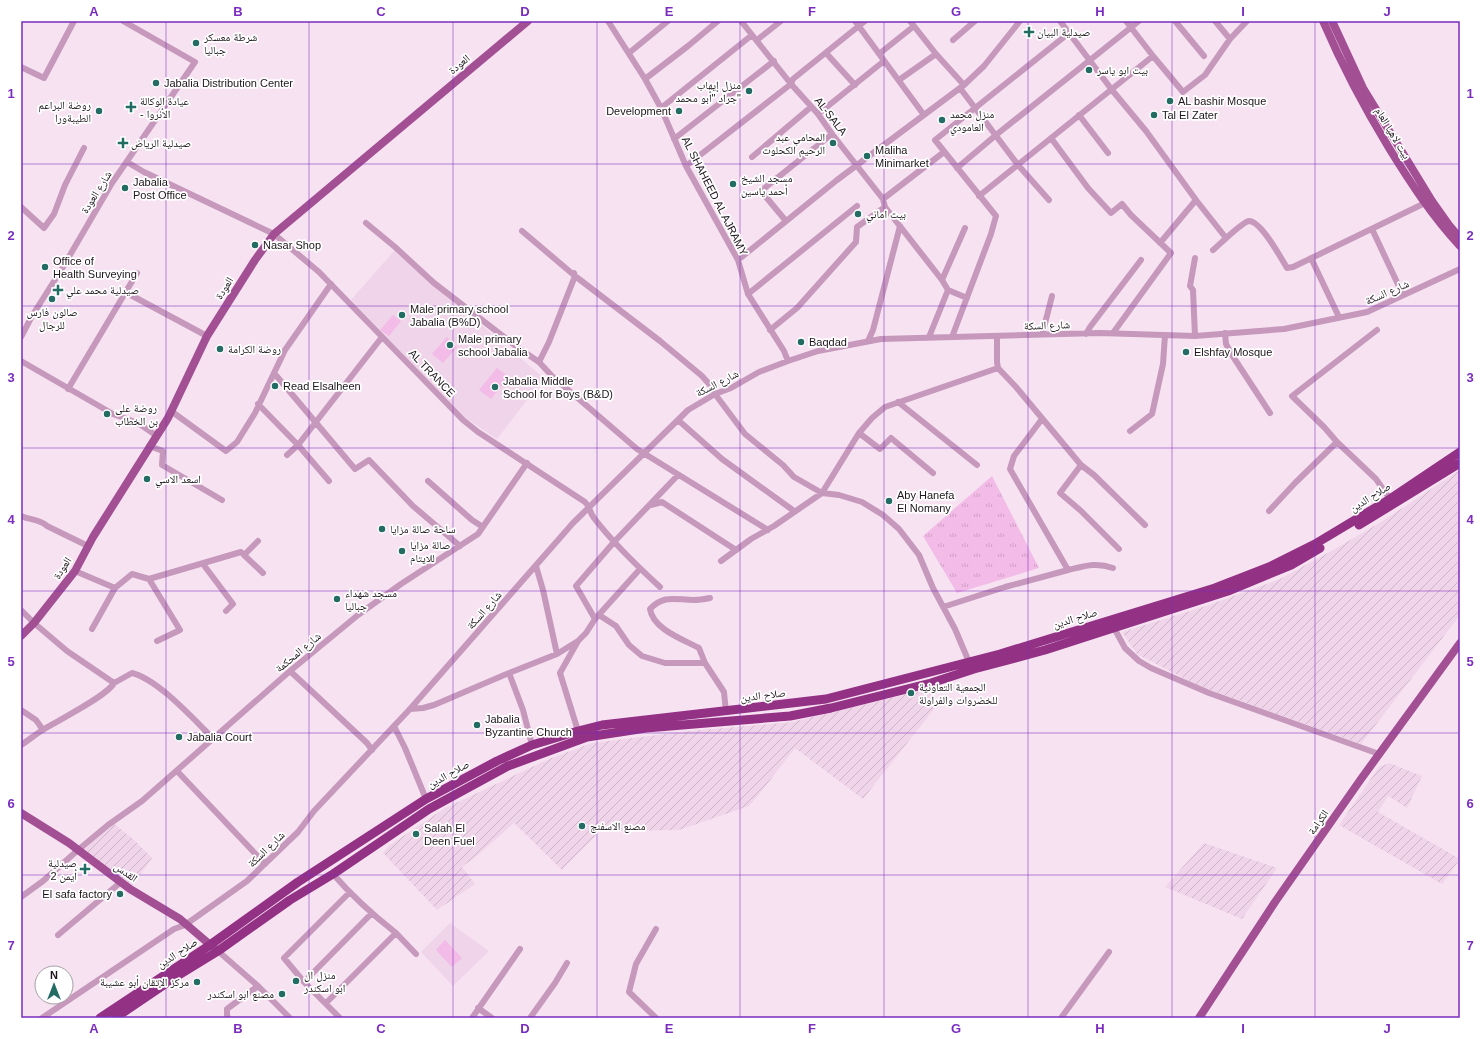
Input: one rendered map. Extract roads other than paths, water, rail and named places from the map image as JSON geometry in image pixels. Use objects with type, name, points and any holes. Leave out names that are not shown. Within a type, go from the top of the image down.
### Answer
[{"type":"highway","name":"صلاح الدين","points":[[115,1018],[174,978],[298,882],[426,799],[484,768],[532,745],[578,731],[602,726],[826,699],[970,662],[1216,588],[1269,567],[1315,544],[1390,499],[1460,452]]},
{"type":"highway","name":"صلاح الدين","points":[[100,1018],[333,874],[429,809],[508,766],[587,737],[646,728],[790,716],[831,708],[946,679],[974,669],[1045,650],[1228,591],[1291,565],[1373,517],[1460,463]]},
{"type":"main road","name":"العودة","points":[[21,636],[34,623],[75,571],[88,546],[157,436],[208,336],[255,260],[274,234],[528,21]]},
{"type":"main road","name":"بيت لاهيا العام","points":[[1323,21],[1339,58],[1370,116],[1399,164],[1442,227],[1460,246]]},
{"type":"main road","points":[[1332,21],[1363,88],[1432,201],[1448,225],[1460,238]]},
{"type":"main road","name":"الكرامة","points":[[1199,1018],[1275,902],[1379,754],[1460,643]]},
{"type":"main road","name":"القدس","points":[[21,813],[69,843],[121,882],[180,919],[214,948]]},
{"type":"street","points":[[21,67],[44,78],[74,21]]},
{"type":"street","name":"شارع العودة","points":[[22,333],[112,184],[195,62],[123,21]]},
{"type":"street","name":"AL SHAHEED AL AJRAMY","points":[[608,21],[645,79],[661,108],[686,166],[738,260],[748,294],[784,351],[788,361]]},
{"type":"street","points":[[629,53],[668,21]]},
{"type":"street","points":[[645,79],[718,21]]},
{"type":"street","name":"AL-SALA","points":[[741,21],[818,114],[883,199],[886,207],[948,290]]},
{"type":"street","points":[[661,108],[755,38],[781,21]]},
{"type":"street","points":[[686,166],[792,84],[793,78],[826,53],[857,24],[865,21]]},
{"type":"street","points":[[953,40],[975,21]]},
{"type":"street","points":[[738,260],[786,221],[962,86],[984,66],[1020,21]]},
{"type":"street","points":[[1060,21],[1112,90],[1146,131],[1196,200],[1226,238]]},
{"type":"street","points":[[1126,21],[1183,92],[1205,75],[1230,39],[1247,21]]},
{"type":"street","points":[[957,168],[1139,21]]},
{"type":"street","points":[[1175,21],[1204,56]]},
{"type":"street","points":[[1215,21],[1230,39]]},
{"type":"street","points":[[879,54],[912,23],[962,86],[975,108],[1018,165],[1049,200]]},
{"type":"street","points":[[857,24],[924,115]]},
{"type":"street","points":[[952,337],[996,216],[935,140],[1069,33]]},
{"type":"street","points":[[826,53],[854,85]]},
{"type":"street","points":[[899,80],[936,54]]},
{"type":"street","points":[[979,196],[1153,56]]},
{"type":"street","points":[[674,139],[774,61]]},
{"type":"street","points":[[818,114],[884,61]]},
{"type":"street","points":[[752,156],[811,107]]},
{"type":"street","points":[[1079,115],[1108,153]]},
{"type":"street","points":[[786,221],[761,191],[832,134]]},
{"type":"street","points":[[1051,138],[1088,188],[1111,213],[1122,204],[1131,216],[1171,253],[1113,333]]},
{"type":"street","points":[[21,207],[44,228],[54,214],[65,185],[84,148]]},
{"type":"street","points":[[883,199],[944,152]]},
{"type":"street","name":"AL TRANCE","points":[[127,162],[144,172],[274,234],[305,259],[331,284],[463,420],[478,432],[527,463],[585,502],[590,507]]},
{"type":"street","points":[[1160,243],[1196,200]]},
{"type":"street","points":[[1213,250],[1247,221],[1251,221],[1260,228],[1287,268],[1293,267],[1425,204]]},
{"type":"street","points":[[748,294],[857,206]]},
{"type":"street","points":[[770,330],[797,308],[856,242],[857,227],[886,207]]},
{"type":"street","points":[[366,223],[434,283],[516,348],[538,362],[552,376],[637,449],[768,530]]},
{"type":"street","points":[[868,341],[900,226]]},
{"type":"street","points":[[942,280],[965,228]]},
{"type":"street","points":[[1372,229],[1404,295]]},
{"type":"street","points":[[522,231],[702,376],[745,434],[783,465],[794,477],[822,493],[839,495],[862,502],[883,515],[899,529],[919,554],[970,662]]},
{"type":"street","points":[[1195,258],[1190,286],[1193,290],[1195,336]]},
{"type":"street","points":[[1311,258],[1339,317]]},
{"type":"street","points":[[1086,334],[1140,260]]},
{"type":"street","name":"شارع السكة","points":[[42,1018],[174,929],[185,924],[247,881],[298,832],[314,811],[410,709],[573,523],[688,410],[715,394],[731,388],[759,372],[818,351],[881,339],[1113,333],[1195,336],[1284,329],[1367,312],[1460,269]]},
{"type":"street","points":[[68,389],[137,273]]},
{"type":"street","points":[[538,362],[549,342],[574,273]]},
{"type":"street","points":[[170,411],[226,451],[237,442],[255,413],[285,350],[331,284]]},
{"type":"street","points":[[929,337],[948,290],[967,298]]},
{"type":"street","points":[[125,292],[208,336]]},
{"type":"street","points":[[1042,335],[1052,296]]},
{"type":"street","points":[[1377,330],[1292,396],[1376,479],[1390,499]]},
{"type":"street","points":[[1225,333],[1226,344],[1232,355],[1270,413]]},
{"type":"street","points":[[1130,431],[1152,414],[1163,364],[1165,335]]},
{"type":"street","points":[[997,336],[998,368],[1081,464],[1146,525]]},
{"type":"street","points":[[287,455],[315,423],[382,337]]},
{"type":"street","points":[[21,360],[68,389],[113,414],[138,423],[157,436]]},
{"type":"street","points":[[721,562],[751,539],[768,530],[822,493],[859,433],[872,418],[886,407],[998,368]]},
{"type":"street","points":[[274,373],[356,470],[369,460],[413,506],[460,546]]},
{"type":"street","points":[[898,402],[977,465]]},
{"type":"street","points":[[258,404],[298,444],[329,481]]},
{"type":"street","points":[[1042,419],[1014,456],[1010,469],[1068,570]]},
{"type":"street","points":[[678,420],[722,460],[794,512]]},
{"type":"street","points":[[859,433],[880,449],[891,438],[933,473]]},
{"type":"street","points":[[1269,511],[1337,442]]},
{"type":"street","points":[[150,446],[163,451],[162,465],[222,500]]},
{"type":"street","name":"شارع المحكمة","points":[[21,897],[43,881],[108,825],[142,801],[177,772],[290,671],[370,607],[401,584],[478,534],[527,463]]},
{"type":"street","points":[[1081,464],[1060,493],[1080,510],[1120,549]]},
{"type":"street","points":[[678,475],[614,542],[576,586],[597,617],[616,626],[629,645],[642,656],[665,663],[705,663]]},
{"type":"street","points":[[428,481],[472,520],[483,527]]},
{"type":"street","points":[[649,505],[662,502],[736,550]]},
{"type":"street","points":[[590,507],[592,516],[614,542],[640,569],[660,586]]},
{"type":"street","points":[[21,516],[43,522],[47,526],[88,546]]},
{"type":"street","points":[[244,556],[258,541]]},
{"type":"street","points":[[92,629],[115,588],[132,574],[149,580],[241,552],[263,574]]},
{"type":"street","points":[[203,564],[233,604],[226,611]]},
{"type":"street","points":[[943,607],[1005,587],[1086,565],[1102,564],[1113,568]]},
{"type":"street","points":[[536,566],[543,590],[557,654]]},
{"type":"street","points":[[410,709],[434,705],[557,654],[578,641],[586,633],[597,617],[640,569]]},
{"type":"street","points":[[75,571],[115,588]]},
{"type":"street","points":[[149,580],[180,630],[157,641]]},
{"type":"street","points":[[710,598],[695,600],[671,598],[656,602],[650,609],[651,617],[660,626],[699,648],[705,663],[724,692],[726,712]]},
{"type":"street","points":[[21,610],[67,651],[114,683]]},
{"type":"street","points":[[1114,628],[1125,648],[1139,661],[1151,668],[1209,693],[1379,754]]},
{"type":"street","points":[[578,641],[560,672],[578,731]]},
{"type":"street","points":[[290,671],[367,743],[372,750]]},
{"type":"street","points":[[21,745],[100,696],[112,688],[114,683],[132,673],[139,675],[158,686],[214,739]]},
{"type":"street","points":[[509,673],[523,710],[532,745]]},
{"type":"street","points":[[21,710],[36,720],[43,730]]},
{"type":"street","points":[[394,726],[405,748],[426,799]]},
{"type":"street","points":[[177,772],[265,864]]},
{"type":"street","points":[[333,874],[349,893],[396,933],[416,954]]},
{"type":"street","points":[[58,935],[121,882]]},
{"type":"street","points":[[340,1018],[304,982],[284,958],[349,893]]},
{"type":"street","points":[[304,982],[372,914]]},
{"type":"street","points":[[656,929],[636,964],[629,992],[656,1018]]},
{"type":"street","points":[[326,1003],[396,933]]},
{"type":"street","points":[[214,948],[258,986],[290,1018]]},
{"type":"street","points":[[472,1018],[520,949]]},
{"type":"street","points":[[1061,1018],[1109,952]]},
{"type":"street","points":[[530,1018],[555,983],[567,963]]},
{"type":"street","points":[[228,1018],[227,1010],[258,986]]},
{"type":"street","points":[[478,1008],[492,1018]]},
{"type":"place","name":"صيدلية البيان","points":[[1029,32]]},
{"type":"place","name":"شرطة معسكر جباليا","points":[[196,43]]},
{"type":"place","name":"بيت ابو ياسر","points":[[1089,70]]},
{"type":"place","name":"Jabalia Distribution Center","points":[[156,83]]},
{"type":"place","name":"منزل إيهاب جراد \"أبو محمد\"","points":[[749,91]]},
{"type":"place","name":"AL bashir Mosque","points":[[1170,101]]},
{"type":"place","name":"عيادة الوكالة - الأنروا","points":[[131,107]]},
{"type":"place","name":"روضة البراعم الطيبةورا","points":[[99,111]]},
{"type":"place","name":"Development","points":[[679,111]]},
{"type":"place","name":"Tal El Zater","points":[[1154,115]]},
{"type":"place","name":"منزل محمد العامودي","points":[[942,120]]},
{"type":"place","name":"صيدلية الرياض","points":[[123,143]]},
{"type":"place","name":"المحامي عبد الرحيم الكحلوت","points":[[833,143]]},
{"type":"place","name":"Maliha Minimarket","points":[[867,156]]},
{"type":"place","name":"مسجد الشيخ أحمد ياسين","points":[[733,184]]},
{"type":"place","name":"Jabalia Post Office","points":[[125,188]]},
{"type":"place","name":"بيت اماني","points":[[858,214]]},
{"type":"place","name":"Nasar Shop","points":[[255,245]]},
{"type":"place","name":"Office of Health Surveying","points":[[45,267]]},
{"type":"place","name":"صيدلية محمد علي","points":[[58,290]]},
{"type":"place","name":"صالون فارس للرجال","points":[[52,299]]},
{"type":"place","name":"Male primary school Jabalia (B%D)","points":[[402,315]]},
{"type":"place","name":"Baqdad","points":[[801,342]]},
{"type":"place","name":"Male primary school Jabalia","points":[[450,345]]},
{"type":"place","name":"روضة الكرامة","points":[[220,349]]},
{"type":"place","name":"Elshfay Mosque","points":[[1186,352]]},
{"type":"place","name":"Read Elsalheen","points":[[275,386]]},
{"type":"place","name":"Jabalia Middle School for Boys (B&D)","points":[[495,387]]},
{"type":"place","name":"روضة على بن الخطاب","points":[[107,414]]},
{"type":"place","name":"اسعد الاسي","points":[[147,479]]},
{"type":"place","name":"Aby Hanefa El Nomany","points":[[889,501]]},
{"type":"place","name":"ساحة صالة مزايا","points":[[382,529]]},
{"type":"place","name":"صالة مزايا للايتام","points":[[402,551]]},
{"type":"place","name":"مسجد شهداء جباليا","points":[[337,599]]},
{"type":"place","name":"الجمعية التعاونية للخضروات والفراولة","points":[[911,693]]},
{"type":"place","name":"Jabalia Byzantine Church","points":[[477,725]]},
{"type":"place","name":"Jabalia Court","points":[[179,737]]},
{"type":"place","name":"مصنع الاسفنج","points":[[582,826]]},
{"type":"place","name":"Salah El Deen Fuel","points":[[416,834]]},
{"type":"place","name":"صيدلية أيمن 2","points":[[85,869]]},
{"type":"place","name":"El safa factory","points":[[120,894]]},
{"type":"place","name":"منزل ال ابو اسكندر","points":[[296,981]]},
{"type":"place","name":"مركز الإتقان أبو عشيبة","points":[[197,982]]},
{"type":"place","name":"مصنع ابو اسكندر","points":[[282,994]]}]
